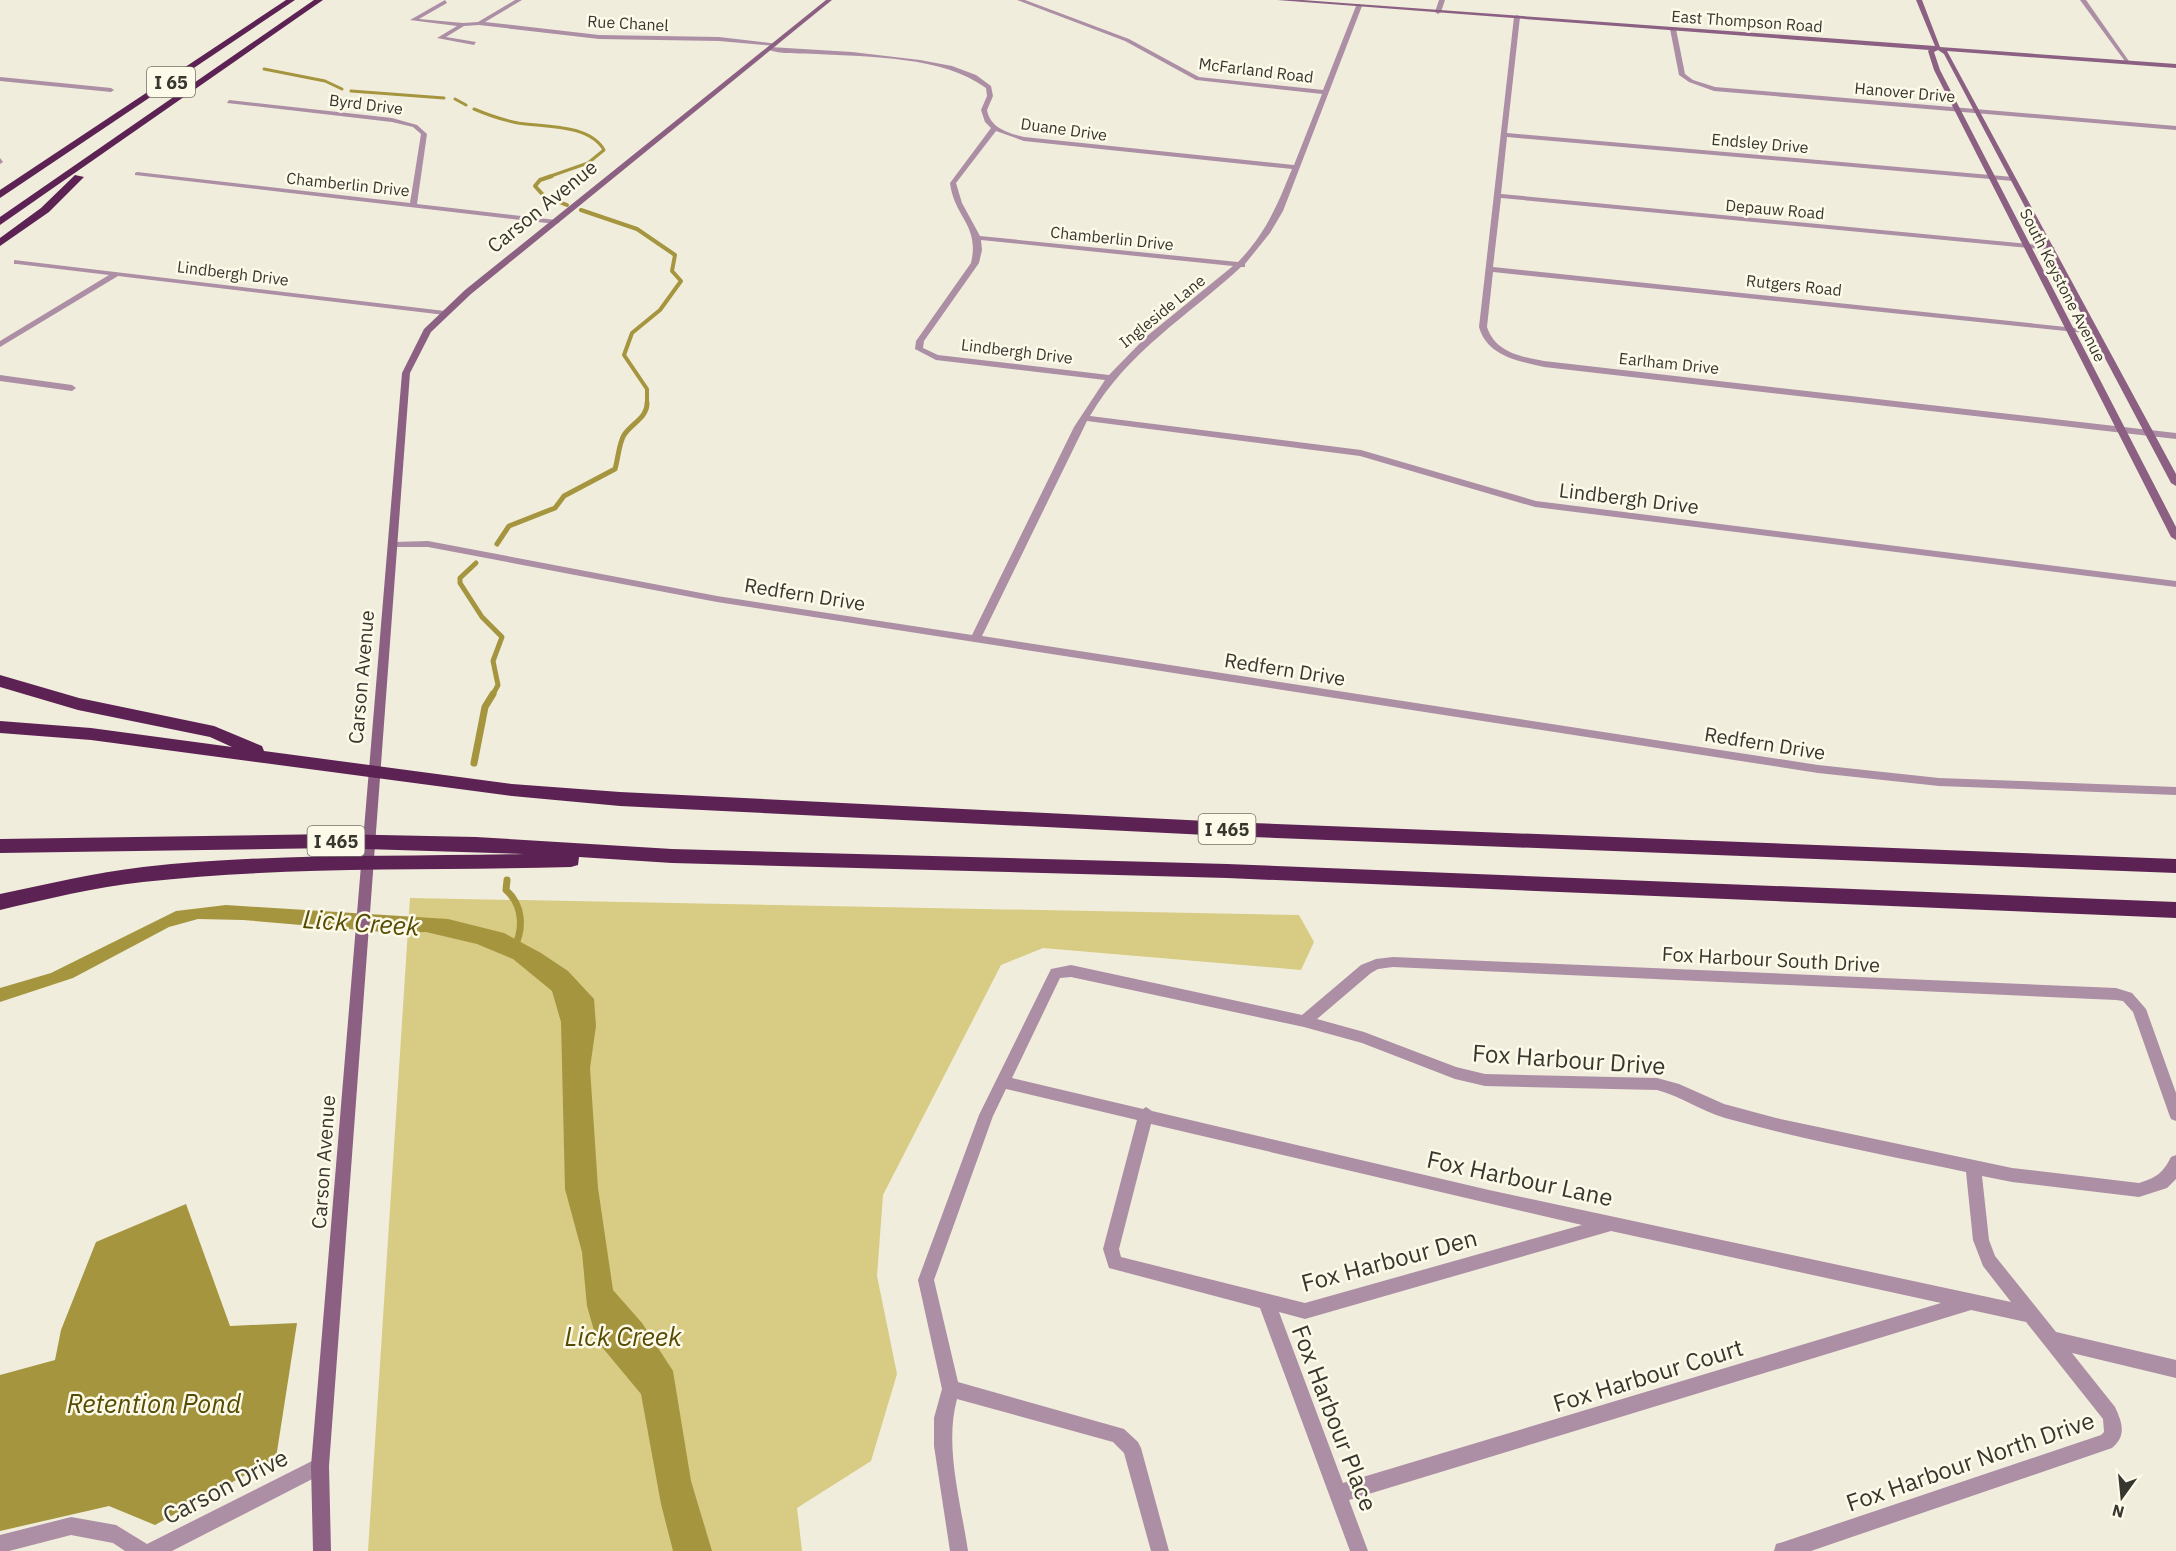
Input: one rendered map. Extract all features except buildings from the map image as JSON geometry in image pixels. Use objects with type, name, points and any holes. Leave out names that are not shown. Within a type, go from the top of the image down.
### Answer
[{"type":"highway","name":"I 65","points":[[0,195],[291,0]]},
{"type":"highway","name":"I 65","points":[[0,222],[319,0]]},
{"type":"highway","points":[[0,243],[45,210],[109,148]]},
{"type":"highway","points":[[0,233],[74,182]]},
{"type":"highway","points":[[0,681],[78,704],[214,732],[280,760]]},
{"type":"highway","name":"I 465","points":[[0,727],[91,734],[512,790],[715,804],[1345,834],[2176,866]]},
{"type":"highway","name":"I 465","points":[[0,846],[158,842],[367,841],[476,844],[672,856],[984,867],[1227,871],[2176,910]]},
{"type":"highway","points":[[0,902],[114,879],[189,869],[303,863],[519,862],[672,856]]},
{"type":"main road","name":"Carson Avenue","points":[[322,1551],[320,1466],[406,373],[427,331],[445,313],[829,0]]},
{"type":"main road","name":"East Thompson Road","points":[[1280,0],[2176,66]]},
{"type":"main road","name":"South Keystone Avenue","points":[[1919,0],[1938,48],[1946,53],[2176,483]]},
{"type":"main road","name":"South Keystone Avenue","points":[[1938,48],[1931,51],[1933,58],[1957,110],[2176,537]]},
{"type":"street","points":[[445,2],[413,20],[463,25],[479,23],[519,0]]},
{"type":"street","name":"McFarland Road","points":[[1020,0],[1127,40],[1198,79],[1325,92]]},
{"type":"street","points":[[1438,12],[1442,0]]},
{"type":"street","points":[[2083,0],[2129,63]]},
{"type":"street","name":"Ingleside Lane","points":[[975,639],[1084,418],[1111,378],[1150,337],[1242,265],[1273,225],[1359,6]]},
{"type":"street","name":"Earlham Drive","points":[[1517,17],[1484,333],[1500,350],[1525,361],[2176,436]]},
{"type":"street","name":"Rue Chanel","points":[[479,23],[599,37],[719,39],[773,46]]},
{"type":"street","points":[[463,25],[440,38],[474,43]]},
{"type":"street","name":"Hanover Drive","points":[[1672,29],[1681,73],[1701,86],[1724,91],[2176,128]]},
{"type":"street","name":"Duane Drive","points":[[773,46],[927,62],[969,72],[989,87],[990,96],[983,113],[995,128],[1013,136],[1042,142],[1296,168]]},
{"type":"street","points":[[0,79],[111,90]]},
{"type":"street","name":"Byrd Drive","points":[[229,102],[392,120],[415,126],[424,134],[413,204]]},
{"type":"street","points":[[979,238],[954,193],[953,183],[995,128]]},
{"type":"street","name":"Endsley Drive","points":[[1504,135],[2013,179]]},
{"type":"street","name":"Chamberlin Drive","points":[[136,174],[556,222]]},
{"type":"street","name":"Depauw Road","points":[[1497,196],[2051,248]]},
{"type":"street","name":"Chamberlin Drive","points":[[979,238],[1242,265]]},
{"type":"street","name":"Lindbergh Drive","points":[[979,238],[979,252],[975,263],[920,341],[921,351],[936,357],[1111,378]]},
{"type":"street","name":"Lindbergh Drive","points":[[17,262],[445,313]]},
{"type":"street","name":"Rutgers Road","points":[[1489,269],[2095,332]]},
{"type":"street","points":[[0,345],[116,274]]},
{"type":"street","points":[[0,378],[72,388]]},
{"type":"street","name":"Lindbergh Drive","points":[[1084,418],[1361,453],[1508,498],[1545,505],[2176,584]]},
{"type":"street","name":"Redfern Drive","points":[[393,545],[428,544],[717,598],[1863,775],[1939,782],[2176,790]]},
{"type":"street","name":"Fox Harbour South Drive","points":[[1305,1021],[1366,969],[1376,964],[1393,962],[2116,994],[2127,997],[2139,1010],[2176,1114]]},
{"type":"street","name":"Fox Harbour Drive","points":[[1002,1082],[1056,973],[1071,971],[1305,1021],[1364,1038],[1455,1073],[1485,1080],[1657,1084],[1674,1088],[1721,1110],[1776,1125],[2012,1175],[2139,1190],[2162,1183],[2172,1172],[2176,1162]]},
{"type":"street","points":[[959,1551],[943,1446],[943,1418],[951,1389],[926,1280],[986,1115],[1002,1082]]},
{"type":"street","name":"Fox Harbour Lane","points":[[1002,1082],[1146,1114],[1489,1197],[2029,1314]]},
{"type":"street","name":"Fox Harbour Den","points":[[1146,1114],[1111,1249],[1114,1263],[1305,1311],[1614,1223]]},
{"type":"street","name":"Fox Harbour North Drive","points":[[1783,1551],[2106,1442],[2114,1432],[2109,1413],[2000,1280],[1984,1252],[1973,1166]]},
{"type":"street","name":"Fox Harbour Place","points":[[1266,1301],[1359,1551]]},
{"type":"street","name":"Fox Harbour Court","points":[[1338,1494],[1971,1302]]},
{"type":"street","points":[[2049,1339],[2176,1369]]},
{"type":"street","points":[[951,1389],[1118,1435],[1132,1449],[1161,1551]]},
{"type":"street","name":"Carson Drive","points":[[152,1551],[320,1466]]},
{"type":"street","points":[[0,1544],[28,1534],[71,1526],[116,1534],[141,1551]]},
{"type":"shaded area","points":[[410,898],[1299,915],[1314,942],[1301,970],[1043,948],[1001,965],[883,1195],[877,1276],[897,1374],[871,1461],[797,1508],[802,1551],[368,1551]]},
{"type":"water","name":"Lick Creek","points":[[226,905],[448,919],[504,933],[568,971],[594,999],[596,1026],[590,1068],[598,1188],[613,1290],[642,1323],[673,1371],[691,1481],[712,1551],[673,1551],[661,1504],[641,1394],[597,1341],[587,1306],[582,1252],[565,1189],[561,1022],[552,991],[513,959],[477,944],[426,932],[395,933],[243,920],[198,919],[169,927],[73,978],[0,1002],[0,988],[51,973],[176,911]]},
{"type":"water","name":"Retention Pond","points":[[186,1204],[230,1326],[297,1323],[276,1458],[155,1525],[109,1506],[0,1531],[0,1375],[55,1360],[61,1330],[96,1242]]},
{"type":"waterway","points":[[264,69],[325,81],[342,89]]},
{"type":"waterway","points":[[351,91],[444,98]]},
{"type":"waterway","points":[[455,99],[466,105]]},
{"type":"waterway","points":[[474,109],[518,123],[577,131],[588,135],[604,150],[588,163],[548,177]]},
{"type":"waterway","points":[[552,176],[540,180],[535,186],[544,196],[567,205]]},
{"type":"waterway","points":[[581,210],[637,229],[675,255],[672,271],[681,281],[660,310],[632,333],[624,355],[647,389],[647,403]]},
{"type":"waterway","points":[[497,544],[509,526],[555,508],[564,496],[615,469],[622,438],[645,413],[647,403]]},
{"type":"waterway","points":[[476,563],[460,578],[460,583],[482,617],[502,637],[493,661],[498,685],[492,696]]},
{"type":"waterway","points":[[474,763],[485,707],[493,694]]},
{"type":"waterway","points":[[507,880],[506,890],[516,903],[520,918],[519,933],[514,948]]}]
